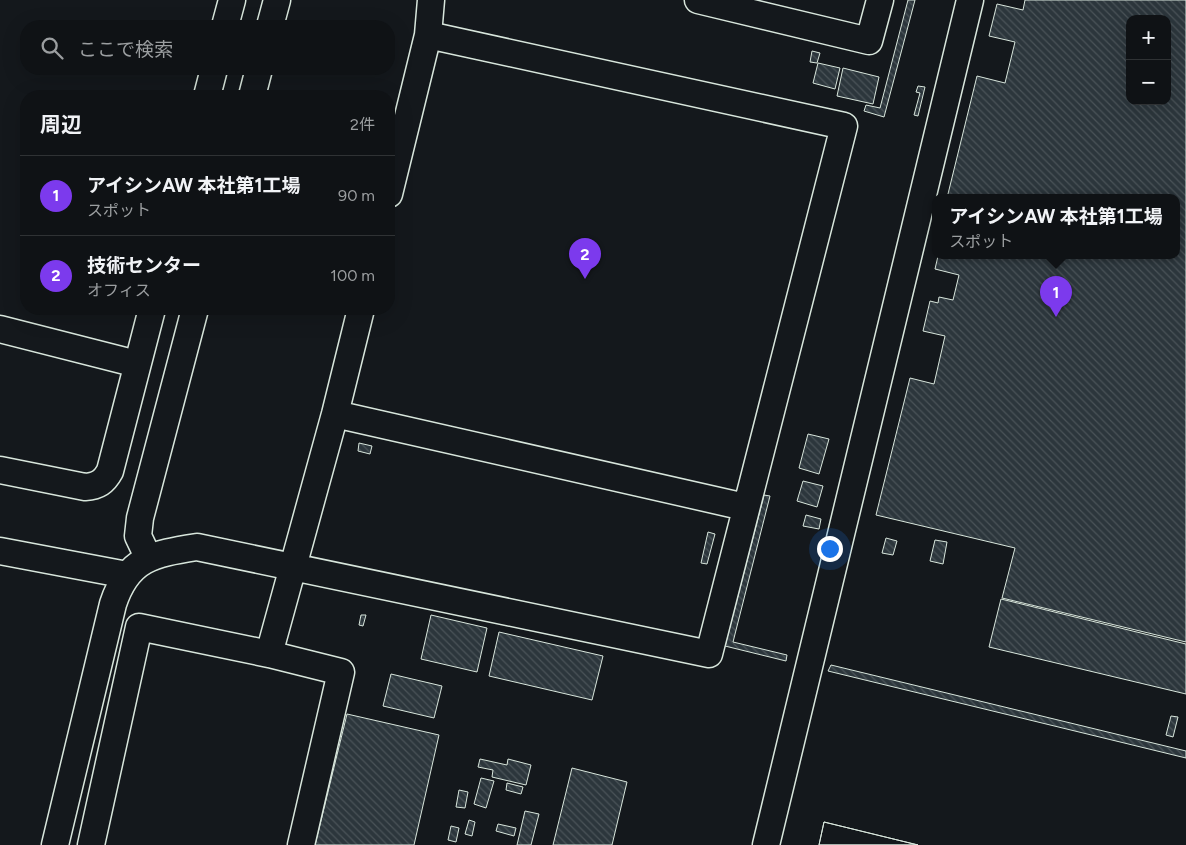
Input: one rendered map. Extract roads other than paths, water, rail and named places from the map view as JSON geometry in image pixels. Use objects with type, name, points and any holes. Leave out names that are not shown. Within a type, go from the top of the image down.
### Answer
[{"type":"street","points":[[227,20],[232,0]]},
{"type":"street","points":[[272,20],[277,0]]},
{"type":"street","points":[[395,170],[428,35],[431,0]]},
{"type":"street","points":[[698,0],[869,41],[880,0]]},
{"type":"street","points":[[766,845],[970,0]]},
{"type":"street","points":[[55,845],[113,604],[118,589],[127,574],[148,557],[197,547],[709,654],[745,507],[844,126],[428,35]]},
{"type":"street","points":[[209,90],[212,75]]},
{"type":"street","points":[[254,90],[257,75]]},
{"type":"street","points":[[0,470],[85,487],[101,483],[110,471],[150,315]]},
{"type":"street","points":[[148,557],[138,536],[140,518],[194,315]]},
{"type":"street","points":[[269,654],[335,414],[360,315]]},
{"type":"street","points":[[0,329],[137,364]]},
{"type":"street","points":[[335,414],[745,507]]},
{"type":"street","points":[[0,551],[127,574]]},
{"type":"street","points":[[91,845],[139,627],[269,654],[341,672],[301,845]]},
{"type":"place","name":"技術センター","points":[[585,279]]},
{"type":"place","name":"アイシンAW 本社第1工場","points":[[1056,317]]}]
